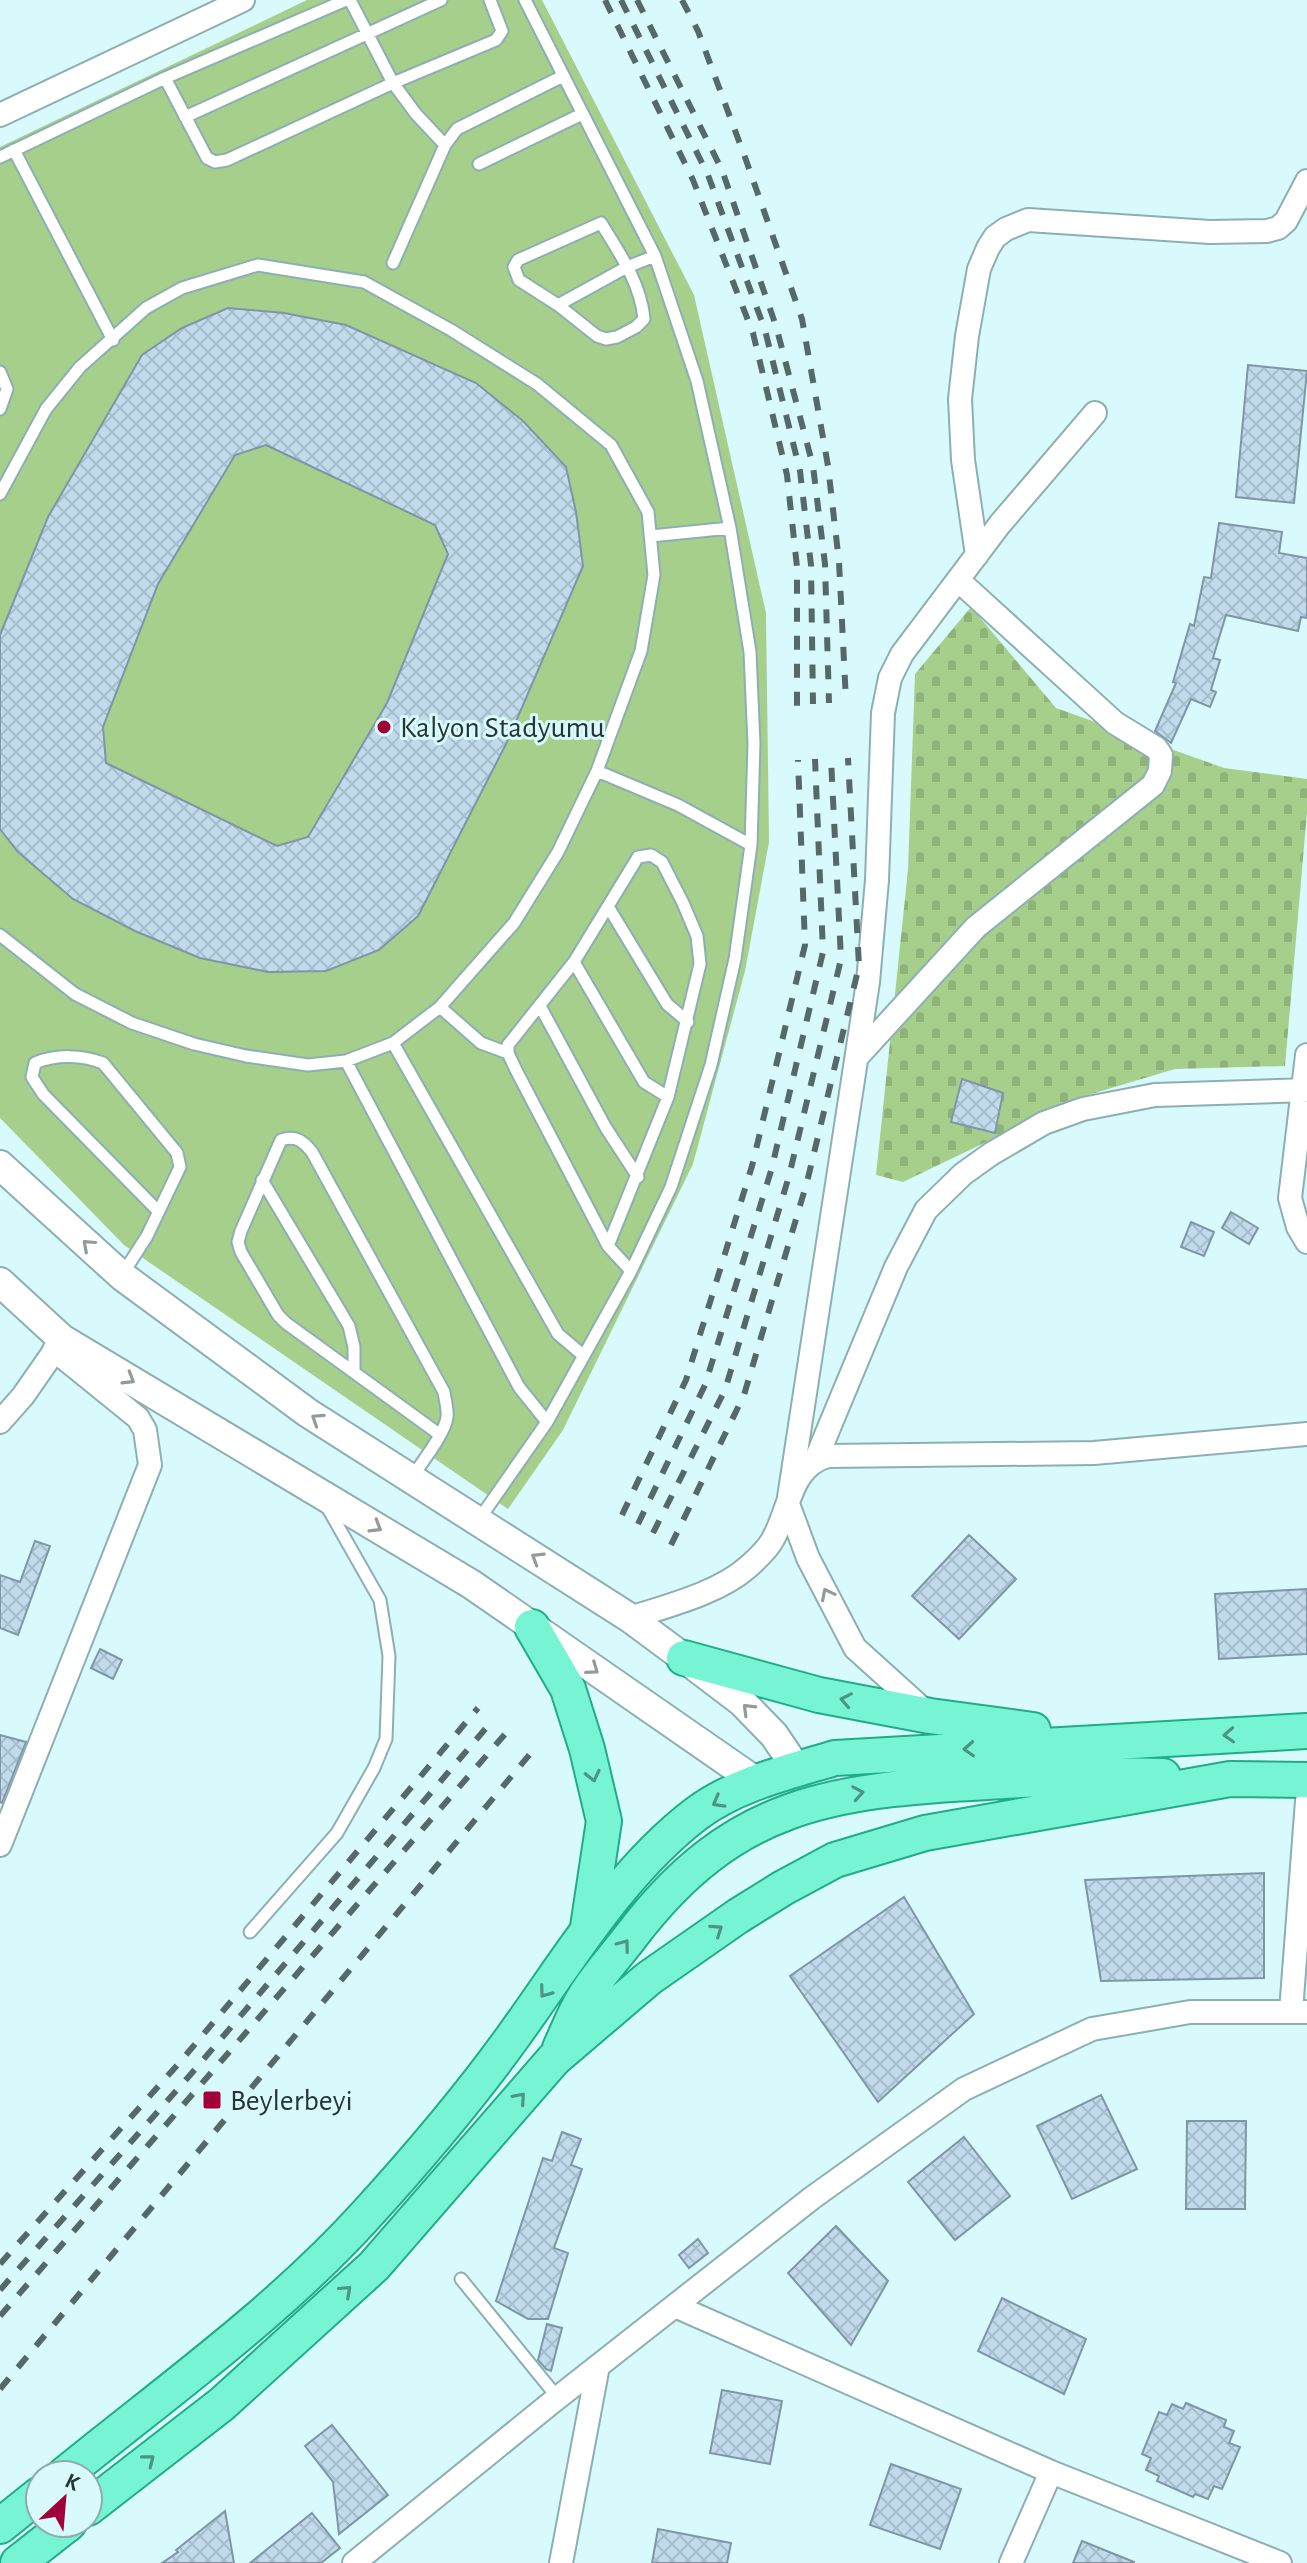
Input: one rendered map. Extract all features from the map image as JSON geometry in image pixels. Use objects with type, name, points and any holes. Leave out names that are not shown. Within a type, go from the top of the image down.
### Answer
[{"type":"main road","points":[[532,1627],[568,1689],[587,1749],[604,1821],[588,1933]]},
{"type":"main road","points":[[684,1658],[819,1695],[930,1716],[1116,1741]]},
{"type":"main road","points":[[84,2459],[269,2309],[365,2216],[491,2066],[614,1897],[659,1847],[697,1813],[774,1775],[835,1758],[1307,1731]]},
{"type":"main road","points":[[795,1810],[797,1769]]},
{"type":"main road","points":[[554,2059],[584,1997],[661,1897],[714,1850],[737,1835],[795,1810],[861,1792],[933,1784],[1123,1774],[1307,1780]]},
{"type":"main road","points":[[104,2496],[222,2404],[374,2266],[554,2059],[649,1978],[783,1888],[835,1860],[925,1833],[1230,1779]]},
{"type":"main road","points":[[758,1783],[795,1810]]},
{"type":"main road","points":[[0,2526],[24,2507]]},
{"type":"main road","points":[[18,2563],[49,2539]]},
{"type":"street","points":[[0,115],[243,0]]},
{"type":"street","points":[[977,555],[963,460],[960,399],[979,269],[995,237],[1028,220],[1210,232],[1267,231],[1278,228],[1286,221],[1307,181]]},
{"type":"street","points":[[930,1716],[855,1648],[808,1558],[788,1504],[868,982],[876,895],[883,713],[887,689],[902,654],[977,555],[1095,413]]},
{"type":"street","points":[[857,1057],[976,927],[1153,785],[1160,771],[1161,755],[1156,748],[1115,723],[958,580]]},
{"type":"street","points":[[1307,1055],[1290,1198],[1298,1227],[1307,1242]]},
{"type":"street","points":[[630,1618],[695,1598],[747,1569],[773,1541],[803,1471],[816,1459],[896,1267],[926,1210],[963,1174],[1044,1123],[1083,1109],[1155,1095],[1305,1090]]},
{"type":"street","points":[[0,1165],[122,1276],[308,1413],[630,1618],[684,1658],[742,1702],[774,1735],[797,1769]]},
{"type":"street","points":[[0,1282],[58,1345],[138,1418],[145,1430],[150,1465],[0,1845]]},
{"type":"street","points":[[0,1422],[23,1396],[58,1345]]},
{"type":"street","points":[[58,1345],[471,1584],[758,1783]]},
{"type":"street","points":[[816,1459],[828,1456],[1094,1453],[1307,1434]]},
{"type":"street","points":[[354,2563],[812,2198],[964,2089],[1092,2029],[1190,2012],[1299,2012],[1307,1801]]},
{"type":"street","points":[[675,2306],[1051,2472],[1280,2563]]},
{"type":"street","points":[[561,2563],[598,2366]]},
{"type":"street","points":[[1011,2563],[1051,2472]]},
{"type":"lane","points":[[0,157],[165,78],[348,0],[393,83],[445,145]]},
{"type":"lane","points":[[185,117],[441,0]]},
{"type":"lane","points":[[165,78],[207,158],[215,162],[227,160],[393,83],[496,40],[502,31],[490,0]]},
{"type":"lane","points":[[477,1521],[547,1422],[631,1271],[671,1187],[711,1065],[735,959],[751,845],[754,744],[750,652],[730,528],[697,381],[655,256],[525,0]]},
{"type":"lane","points":[[393,263],[445,145],[457,129],[563,76]]},
{"type":"lane","points":[[479,164],[582,114]]},
{"type":"lane","points":[[14,150],[113,340]]},
{"type":"lane","points":[[601,223],[627,267],[643,308],[644,319],[617,337],[606,339],[597,336],[558,305],[519,280],[514,267],[518,260],[601,223]]},
{"type":"lane","points":[[558,305],[627,267],[655,256]]},
{"type":"lane","points":[[0,494],[46,409],[80,367],[146,308],[182,288],[258,265],[364,282],[451,330],[537,384],[611,445],[648,512],[654,575],[641,651],[597,771],[558,852],[514,923],[440,1007],[393,1043],[346,1061],[308,1065],[194,1044],[132,1023],[75,994],[0,935]]},
{"type":"lane","points":[[0,372],[7,389],[0,409]]},
{"type":"lane","points":[[651,536],[730,528]]},
{"type":"lane","points":[[597,771],[678,805],[751,845]]},
{"type":"lane","points":[[608,1246],[668,1097],[700,964],[697,936],[683,903],[662,862],[651,855],[638,857],[574,962],[508,1045],[508,1053],[608,1246],[631,1271]]},
{"type":"lane","points":[[609,908],[667,1004],[688,1022]]},
{"type":"lane","points":[[574,962],[644,1082],[668,1097]]},
{"type":"lane","points":[[540,1006],[606,1128],[638,1177]]},
{"type":"lane","points":[[440,1007],[481,1043],[508,1053]]},
{"type":"lane","points":[[393,1043],[558,1334],[584,1356]]},
{"type":"lane","points":[[122,1276],[147,1236],[180,1167],[177,1153],[103,1063],[87,1057],[48,1058],[35,1063],[32,1077],[43,1094],[158,1211]]},
{"type":"lane","points":[[346,1061],[519,1387],[547,1422]]},
{"type":"lane","points":[[411,1479],[439,1434],[447,1421],[444,1392],[312,1152],[302,1140],[290,1137],[281,1140],[241,1231],[238,1242],[241,1252],[278,1315],[298,1333],[354,1369],[439,1434]]},
{"type":"lane","points":[[262,1180],[349,1326],[354,1347],[354,1369]]},
{"type":"lane","points":[[250,1932],[337,1833],[374,1768],[386,1739],[389,1656],[380,1600],[320,1494]]},
{"type":"lane","points":[[461,2279],[558,2398]]},
{"type":"green space","name":"Kalyon Stadyumu","points":[[307,0],[542,0],[694,295],[766,613],[769,842],[745,971],[693,1164],[563,1430],[508,1509],[124,1245],[0,1118],[0,147]]},
{"type":"green space","points":[[971,607],[1056,708],[1224,768],[1307,779],[1307,812],[1285,1066],[1175,1069],[1078,1098],[903,1182],[876,1175],[908,870],[915,674]]},
{"type":"building","name":"Kalyon Stadyumu","points":[[228,308],[284,313],[346,325],[476,383],[523,421],[566,467],[583,566],[507,742],[418,916],[379,950],[326,971],[268,972],[200,958],[135,931],[73,899],[18,852],[0,829],[0,635],[48,517],[142,355],[182,328]],"holes":[[[266,445],[435,525],[448,554],[387,703],[308,837],[277,846],[106,763],[103,727],[158,584],[235,455]]]},
{"type":"building","points":[[1248,365],[1307,371],[1294,503],[1236,497]]},
{"type":"building","points":[[1219,523],[1282,532],[1279,553],[1307,558],[1307,618],[1301,617],[1298,631],[1226,615],[1213,658],[1220,660],[1211,690],[1216,692],[1210,707],[1191,699],[1171,743],[1155,731],[1176,683],[1173,682],[1190,624],[1194,626],[1204,577],[1211,578]]},
{"type":"building","points":[[962,1079],[1003,1093],[995,1133],[951,1122]]},
{"type":"building","points":[[1231,1212],[1258,1228],[1249,1244],[1222,1228]]},
{"type":"building","points":[[1191,1222],[1214,1232],[1204,1256],[1181,1247]]},
{"type":"building","points":[[969,1535],[1016,1579],[959,1639],[912,1596]]},
{"type":"building","points":[[35,1541],[50,1546],[18,1635],[0,1628],[0,1575],[20,1582]]},
{"type":"building","points":[[1307,1589],[1307,1654],[1219,1659],[1215,1594]]},
{"type":"building","points":[[100,1649],[122,1660],[113,1679],[91,1668]]},
{"type":"building","points":[[0,1735],[26,1742],[2,1803],[0,1802]]},
{"type":"building","points":[[1264,1873],[1264,1978],[1101,1981],[1085,1880]]},
{"type":"building","points":[[904,1897],[974,2014],[878,2102],[790,1976]]},
{"type":"building","points":[[1101,2095],[1137,2169],[1072,2199],[1037,2126]]},
{"type":"building","points":[[1187,2121],[1246,2121],[1245,2209],[1186,2209]]},
{"type":"building","points":[[562,2132],[581,2139],[571,2165],[582,2169],[554,2248],[568,2253],[548,2319],[528,2319],[496,2301],[543,2158],[552,2161]]},
{"type":"building","points":[[964,2137],[1010,2196],[955,2240],[908,2182]]},
{"type":"building","points":[[836,2226],[888,2281],[851,2345],[788,2273]]},
{"type":"building","points":[[698,2239],[708,2253],[689,2268],[679,2255]]},
{"type":"building","points":[[1002,2298],[1086,2339],[1064,2394],[978,2351]]},
{"type":"building","points":[[547,2324],[562,2328],[551,2371],[538,2360]]},
{"type":"building","points":[[722,2390],[782,2401],[770,2464],[710,2453]]},
{"type":"building","points":[[1186,2403],[1226,2420],[1224,2427],[1234,2431],[1229,2443],[1240,2447],[1222,2489],[1214,2486],[1208,2499],[1195,2494],[1193,2497],[1157,2481],[1159,2476],[1146,2470],[1151,2458],[1142,2454],[1159,2412],[1167,2415],[1172,2404],[1183,2409]]},
{"type":"building","points":[[332,2425],[388,2495],[339,2534],[333,2482],[305,2446]]},
{"type":"building","points":[[891,2464],[961,2489],[940,2549],[870,2525]]},
{"type":"building","points":[[225,2511],[234,2563],[162,2563],[178,2552],[176,2550]]},
{"type":"building","points":[[312,2513],[340,2548],[321,2563],[250,2563]]},
{"type":"building","points":[[658,2529],[731,2543],[727,2563],[652,2563]]},
{"type":"building","points":[[1082,2541],[1134,2562],[1134,2563],[1073,2563]]},
{"type":"railway","points":[[605,0],[693,180],[753,333],[787,475],[797,567],[797,706]]},
{"type":"railway","points":[[621,0],[708,175],[765,330],[800,471],[811,565],[813,704]]},
{"type":"railway","points":[[637,0],[722,170],[776,326],[813,466],[825,564],[829,703]]},
{"type":"railway","points":[[682,0],[698,31],[802,319],[828,466],[839,562],[846,701]]},
{"type":"railway","points":[[671,1545],[744,1395],[807,1182],[859,966],[848,758]]},
{"type":"railway","points":[[638,1524],[705,1385],[771,1171],[823,952],[815,759]]},
{"type":"railway","points":[[653,1533],[725,1390],[789,1176],[841,959],[831,759]]},
{"type":"railway","points":[[622,1515],[686,1380],[752,1166],[805,945],[798,760]]},
{"type":"railway","points":[[0,2264],[180,2062],[478,1708]]},
{"type":"railway","points":[[0,2290],[191,2074],[492,1721]]},
{"type":"railway","points":[[0,2316],[506,1733]]},
{"type":"railway","points":[[0,2389],[530,1754]]},
{"type":"place","name":"Kalyon Stadyumu","points":[[384,727]]},
{"type":"place","name":"Beylerbeyi","points":[[212,2100]]}]
